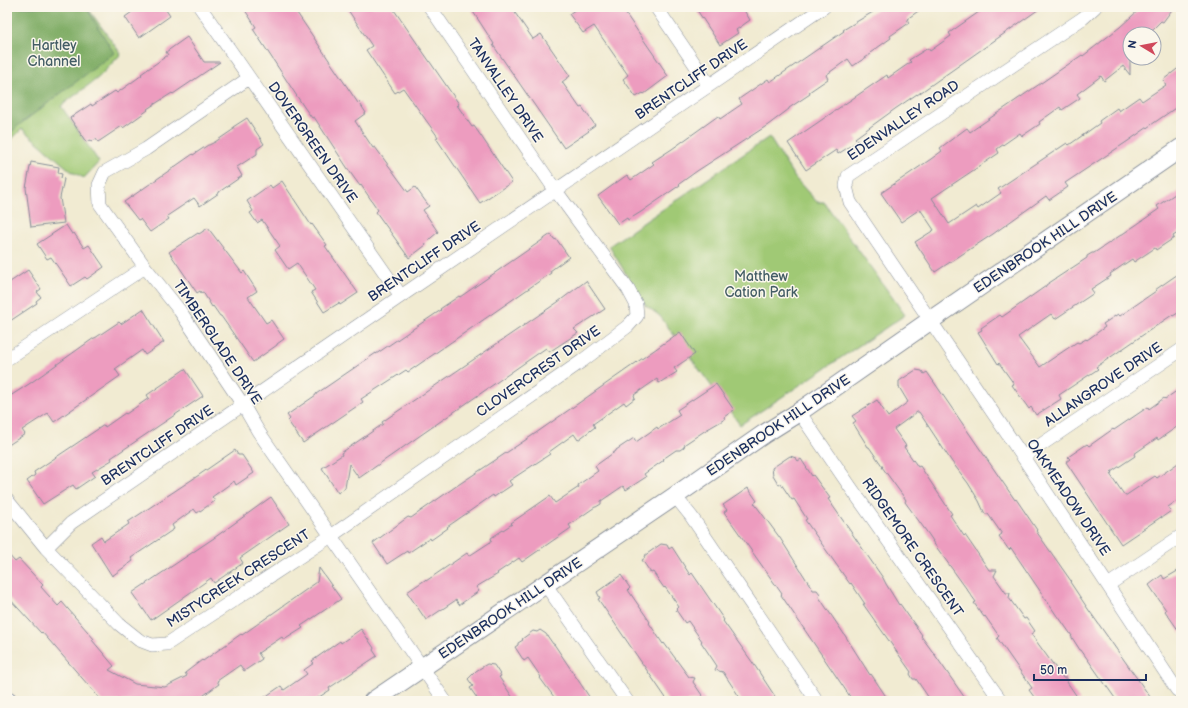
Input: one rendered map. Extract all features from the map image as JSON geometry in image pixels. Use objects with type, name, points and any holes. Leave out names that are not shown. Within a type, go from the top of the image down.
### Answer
[{"type":"street","name":"DOVERGREEN DRIVE","points":[[200,7],[401,296]]},
{"type":"street","name":"TANVALLEY DRIVE","points":[[430,7],[556,191]]},
{"type":"street","points":[[656,7],[710,85]]},
{"type":"street","name":"BRENTCLIFF DRIVE","points":[[46,548],[72,523],[824,7]]},
{"type":"street","name":"EDENVALLEY ROAD","points":[[931,320],[850,202],[846,186],[848,176],[1083,18],[1095,7]]},
{"type":"street","name":"TIMBERGLADE DRIVE","points":[[249,78],[146,149],[106,172],[99,185],[100,204],[145,267],[180,312],[243,405],[258,432],[445,701]]},
{"type":"street","name":"EDENBROOK HILL DRIVE","points":[[374,701],[764,434],[799,412],[1181,148]]},
{"type":"street","name":"CLOVERCREST DRIVE","points":[[331,536],[582,361],[628,326],[637,316],[636,304],[628,289],[556,191]]},
{"type":"street","points":[[7,360],[145,267]]},
{"type":"street","name":"OAKMEADOW DRIVE","points":[[931,320],[1177,690],[1181,692]]},
{"type":"street","name":"ALLANGROVE DRIVE","points":[[1023,457],[1181,350]]},
{"type":"street","name":"RIDGEMORE CRESCENT","points":[[799,412],[1001,701]]},
{"type":"street","points":[[675,496],[691,516],[817,701]]},
{"type":"street","name":"MISTYCREEK CRESCENT","points":[[7,500],[46,548],[120,624],[139,640],[152,645],[167,644],[331,536]]},
{"type":"street","points":[[1108,585],[1181,536]]},
{"type":"street","points":[[545,584],[628,701]]},
{"type":"green space","name":"Hartley Channel","points":[[7,7],[87,7],[121,54],[98,78],[61,106],[99,162],[84,178],[72,172],[22,129],[7,144]]},
{"type":"green space","name":"Hartley Channel","points":[[7,7],[86,7],[114,53],[19,125],[7,137]]},
{"type":"green space","name":"Matthew Cation Park","points":[[769,137],[795,178],[817,202],[824,202],[905,315],[740,425],[660,316],[645,305],[609,246]]},
{"type":"building","points":[[139,7],[164,7],[170,16],[139,38],[125,17]]},
{"type":"building","points":[[243,7],[293,7],[366,113],[355,121],[373,148],[375,147],[408,192],[415,187],[429,206],[423,210],[438,232],[425,243],[426,245],[409,258],[376,212],[378,210],[361,185],[360,186],[352,175],[314,117],[312,118],[304,107],[253,29],[256,27]]},
{"type":"building","points":[[346,7],[392,7],[459,104],[457,105],[472,127],[474,126],[512,182],[480,203],[436,138],[438,137],[403,88],[395,93],[366,50],[372,46]]},
{"type":"building","points":[[470,7],[511,7],[533,39],[541,34],[570,76],[562,82],[580,108],[582,107],[595,125],[588,130],[589,131],[564,148],[493,45],[494,44]]},
{"type":"building","points":[[579,7],[621,7],[668,76],[644,94],[643,93],[636,97],[623,79],[628,75],[594,26],[583,33],[569,14]]},
{"type":"building","points":[[695,7],[742,7],[750,20],[736,30],[738,33],[720,45]]},
{"type":"building","points":[[881,7],[924,7],[907,19],[909,23],[890,36],[891,38],[870,53],[871,54],[853,66],[848,59],[826,75],[828,79],[809,92],[810,94],[789,108],[768,125],[697,171],[679,184],[680,185],[641,212],[618,224],[598,196],[627,175],[631,180],[654,164],[652,162],[718,116],[720,119],[742,104],[739,99],[768,79],[770,82],[844,31],[843,30]]},
{"type":"building","points":[[986,7],[1042,7],[855,138],[858,141],[838,154],[836,150],[806,170],[788,143],[887,75],[888,78],[911,62],[909,60],[928,48],[930,51],[951,36],[949,33]]},
{"type":"building","points":[[1142,7],[1174,7],[1163,22],[1161,21],[1156,26],[1122,26],[1123,66],[1104,81],[1101,76],[1077,94],[1080,98],[1062,110],[1060,107],[1039,122],[1040,124],[1022,136],[1020,133],[997,149],[999,153],[932,198],[949,224],[976,206],[978,209],[1001,193],[998,189],[1067,143],[1069,145],[1100,123],[1099,121],[1117,108],[1119,111],[1139,97],[1142,101],[1166,85],[1163,80],[1181,66],[1181,104],[1065,183],[1068,187],[1049,200],[1046,196],[993,234],[935,272],[915,242],[934,230],[920,209],[901,222],[881,193],[942,151],[940,148],[967,128],[970,132],[1082,55],[1083,56],[1120,27]]},
{"type":"building","points":[[187,37],[204,62],[220,62],[173,94],[172,93],[147,109],[148,110],[123,128],[122,126],[98,142],[96,139],[91,142],[90,140],[86,142],[70,118],[91,104],[92,106],[115,91],[117,93],[168,55],[166,52]]},
{"type":"building","points":[[1123,66],[1130,66],[1130,75]]},
{"type":"building","points":[[247,118],[264,144],[257,149],[257,154],[237,167],[242,176],[200,206],[194,198],[167,216],[169,219],[150,232],[140,219],[138,220],[124,202],[193,154],[215,142]]},
{"type":"building","points":[[31,162],[59,167],[58,173],[62,174],[61,178],[64,179],[60,198],[64,223],[31,227],[26,188]]},
{"type":"building","points":[[282,181],[311,225],[312,224],[327,245],[325,246],[358,293],[340,305],[339,303],[324,312],[311,292],[315,290],[297,263],[288,269],[275,250],[280,246],[262,220],[257,223],[250,213],[253,211],[247,201],[270,185],[272,188]]},
{"type":"building","points":[[1181,190],[1181,231],[1173,236],[1174,238],[1156,250],[1155,248],[1134,262],[1132,259],[1110,274],[1111,276],[1091,289],[1094,293],[1055,319],[1051,314],[1018,337],[1040,367],[1077,342],[1079,343],[1086,339],[1087,340],[1105,327],[1103,324],[1118,314],[1120,316],[1181,272],[1181,311],[1173,316],[1172,315],[1096,367],[1098,369],[1059,395],[1061,399],[1036,415],[1031,407],[1029,409],[1012,385],[1014,384],[999,363],[998,364],[978,332],[982,330],[981,328],[1000,315],[1002,317],[1087,258],[1087,256],[1094,253],[1159,209],[1157,206]]},
{"type":"building","points":[[66,225],[72,234],[74,233],[84,248],[89,245],[104,267],[87,279],[85,277],[71,286],[51,257],[47,259],[37,244]]},
{"type":"building","points":[[208,228],[242,273],[244,271],[257,291],[248,297],[266,323],[271,320],[284,339],[253,362],[221,316],[213,306],[212,307],[203,292],[201,293],[200,291],[197,293],[169,252]]},
{"type":"building","points":[[551,234],[569,257],[550,271],[551,273],[408,372],[406,370],[361,399],[363,402],[303,443],[288,421],[290,419],[287,415]]},
{"type":"building","points":[[28,270],[41,289],[37,292],[41,297],[36,301],[37,303],[7,323],[7,284]]},
{"type":"building","points":[[586,281],[605,309],[574,329],[578,333],[549,352],[546,348],[359,478],[349,464],[345,488],[338,493],[322,468],[383,424],[382,422],[558,302]]},
{"type":"building","points":[[143,309],[164,342],[145,355],[142,350],[115,369],[120,376],[54,422],[48,413],[22,430],[25,434],[7,446],[7,398],[94,338],[119,322],[121,324]]},
{"type":"building","points":[[680,332],[695,354],[674,368],[677,372],[659,383],[657,379],[634,395],[635,398],[626,405],[624,402],[593,424],[595,427],[578,440],[574,434],[549,452],[550,454],[509,481],[512,485],[494,497],[493,495],[431,540],[430,538],[408,553],[407,551],[387,564],[373,543],[408,517],[411,518],[536,433]]},
{"type":"building","points":[[185,369],[203,396],[111,458],[112,460],[92,472],[95,476],[76,489],[73,485],[43,504],[27,481],[35,475],[34,472],[104,425],[105,427],[125,413],[126,414],[149,398],[147,395]]},
{"type":"building","points":[[916,370],[922,371],[924,374],[927,372],[1015,500],[1016,499],[1088,609],[1153,701],[1117,701],[1080,650],[1072,636],[1011,548],[1009,550],[999,536],[1002,534],[988,514],[985,514],[968,483],[952,462],[919,412],[917,412],[894,429],[906,446],[904,447],[918,467],[920,466],[952,514],[950,515],[989,570],[997,570],[994,576],[1006,593],[1010,593],[1009,598],[1024,619],[1026,618],[1035,631],[1031,634],[1063,678],[1067,678],[1067,682],[1080,701],[1037,701],[1029,690],[1032,688],[997,638],[999,636],[974,603],[976,602],[905,502],[906,500],[868,447],[853,423],[856,421],[852,416],[877,400],[888,417],[908,402],[899,387],[899,381]]},
{"type":"building","points":[[716,384],[734,410],[724,417],[725,419],[685,444],[680,450],[676,450],[663,459],[664,460],[644,474],[646,477],[626,490],[623,486],[601,501],[601,504],[569,525],[571,528],[522,562],[519,558],[497,573],[498,574],[476,587],[479,591],[459,605],[456,600],[426,620],[407,592],[467,553],[469,556],[492,541],[491,538],[550,496],[555,503],[579,487],[578,485],[598,471],[595,466],[616,450],[634,438],[636,442],[657,427],[658,429],[680,415],[677,410]]},
{"type":"building","points":[[1181,388],[1181,424],[1134,454],[1135,456],[1110,474],[1125,496],[1155,476],[1157,478],[1181,461],[1181,498],[1168,507],[1171,511],[1121,544],[1066,462],[1070,459],[1068,457],[1087,444],[1089,446],[1113,429],[1114,430],[1148,407],[1149,409]]},
{"type":"building","points":[[235,450],[238,455],[242,455],[254,473],[236,485],[234,481],[212,497],[215,501],[197,513],[194,509],[172,525],[174,529],[131,558],[133,561],[112,576],[91,543],[101,536],[104,541],[129,524],[128,522]]},
{"type":"building","points":[[790,456],[796,458],[798,461],[801,459],[812,476],[813,475],[830,498],[828,499],[883,578],[899,605],[900,604],[922,635],[921,636],[967,701],[931,701],[916,679],[913,679],[910,674],[911,672],[863,604],[865,604],[851,583],[850,584],[805,520],[807,519],[794,499],[792,500],[781,484],[779,485],[773,475],[772,468]]},
{"type":"building","points":[[748,488],[757,501],[754,503],[780,538],[813,590],[817,590],[820,594],[819,597],[870,675],[871,674],[889,701],[853,701],[781,595],[782,594],[724,512],[727,510],[723,505]]},
{"type":"building","points":[[271,497],[289,524],[240,558],[243,563],[214,583],[211,578],[151,620],[132,593],[214,538]]},
{"type":"building","points":[[661,544],[667,545],[669,549],[672,547],[690,575],[692,573],[778,701],[742,701],[723,672],[715,670],[717,666],[701,642],[702,641],[688,621],[685,623],[676,610],[679,607],[665,587],[664,588],[653,572],[651,573],[642,560],[645,558],[644,556]]},
{"type":"building","points":[[7,553],[15,562],[19,559],[43,585],[41,587],[58,606],[62,602],[94,639],[92,640],[114,666],[109,670],[135,684],[165,687],[187,676],[185,673],[202,660],[203,661],[241,634],[242,635],[317,582],[319,568],[341,599],[301,626],[303,628],[284,640],[282,637],[258,653],[262,659],[244,671],[240,665],[217,681],[219,684],[196,701],[102,701],[42,632],[41,633],[7,596]]},
{"type":"building","points":[[1181,569],[1181,634],[1149,585],[1162,575],[1164,579]]},
{"type":"building","points":[[621,575],[630,588],[628,590],[663,644],[664,643],[689,677],[695,678],[693,682],[706,701],[668,701],[598,599],[600,598],[597,592]]},
{"type":"building","points":[[361,629],[374,648],[373,650],[377,656],[329,688],[330,690],[313,701],[259,701],[281,686],[284,690],[307,674],[304,670],[314,663],[312,661],[340,641],[341,643]]},
{"type":"building","points":[[540,630],[546,634],[554,644],[592,701],[557,701],[540,678],[541,677],[528,658],[524,661],[515,647],[523,640],[522,639],[533,631],[537,632]]},
{"type":"building","points":[[487,664],[494,665],[501,676],[499,677],[515,701],[479,701],[470,688],[473,686],[468,679],[476,671]]}]
